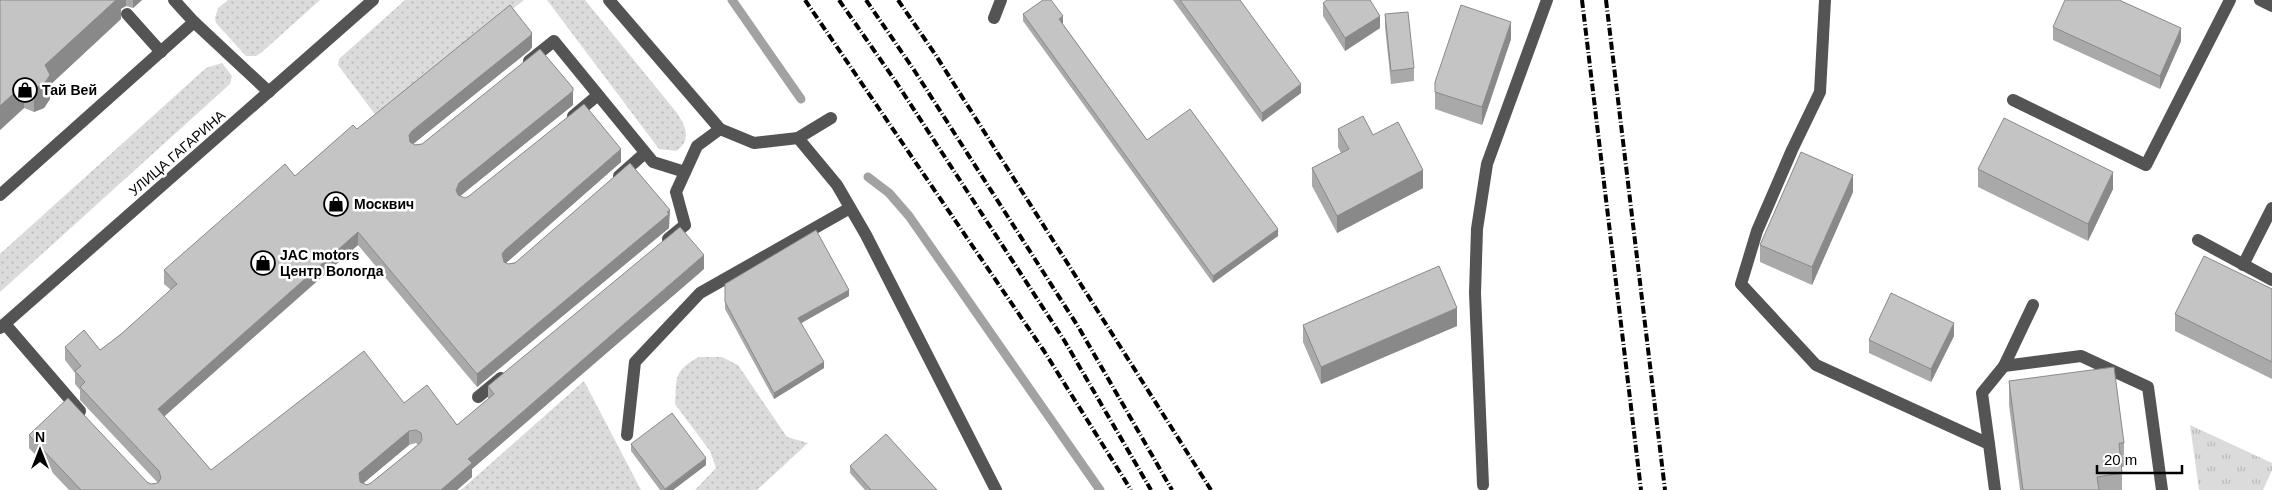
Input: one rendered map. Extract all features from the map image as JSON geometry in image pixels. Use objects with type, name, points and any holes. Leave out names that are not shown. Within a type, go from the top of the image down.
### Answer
[{"type":"street","points":[[174,0],[194,22],[268,92]]},
{"type":"street","name":"УЛИЦА ГАГАРИНА","points":[[2,326],[373,0]]},
{"type":"street","points":[[609,0],[720,129],[754,143],[798,138],[831,118]]},
{"type":"street","points":[[994,18],[1001,0]]},
{"type":"street","points":[[1483,485],[1475,293],[1477,229],[1487,164],[1547,0]]},
{"type":"street","points":[[1825,0],[1820,92],[1792,150],[1757,231],[1741,284],[1816,365],[1988,444]]},
{"type":"street","points":[[2013,100],[2146,165],[2230,0]]},
{"type":"street","points":[[2260,0],[2272,6]]},
{"type":"street","points":[[127,14],[162,52]]},
{"type":"street","points":[[0,195],[194,22]]},
{"type":"street","points":[[516,72],[554,41],[653,162],[685,172]]},
{"type":"street","points":[[561,125],[598,95]]},
{"type":"street","points":[[656,249],[685,225],[676,192],[697,146],[720,129]]},
{"type":"street","points":[[798,138],[837,185],[850,208],[996,490]]},
{"type":"street","points":[[608,186],[645,153]]},
{"type":"street","points":[[627,435],[635,362],[700,293],[850,208]]},
{"type":"street","points":[[2244,264],[2272,208]]},
{"type":"street","points":[[2198,240],[2272,280]]},
{"type":"street","points":[[1995,490],[1982,393],[2004,366],[2033,305]]},
{"type":"street","points":[[2,326],[90,422]]},
{"type":"street","points":[[2004,366],[2081,356],[2148,387],[2162,490]]},
{"type":"street","points":[[478,397],[509,372]]},
{"type":"green space","points":[[228,0],[320,0],[262,52],[256,56],[246,56],[216,23],[215,18],[218,8]]},
{"type":"green space","points":[[405,0],[524,0],[377,117],[338,65],[339,59]]},
{"type":"green space","points":[[547,0],[585,0],[677,113],[686,133],[686,138],[681,147],[676,151],[659,149]]},
{"type":"green space","points":[[222,63],[232,76],[230,84],[0,292],[0,254],[206,68]]},
{"type":"green space","points":[[699,357],[722,357],[738,365],[787,437],[808,443],[757,490],[695,490],[716,468],[710,451],[675,404],[678,376],[685,366]]},
{"type":"green space","points":[[584,381],[641,490],[461,490]]},
{"type":"green space","points":[[2190,425],[2272,463],[2272,470],[2263,490],[2199,490]]},
{"type":"building","points":[[0,0],[116,0],[45,65],[50,75],[44,84],[34,88],[24,84],[0,106]]},
{"type":"building","points":[[1043,0],[1051,0],[1063,16],[1059,19],[1147,140],[1190,109],[1278,229],[1213,276],[1023,14]]},
{"type":"building","points":[[1180,0],[1240,0],[1301,84],[1262,113]]},
{"type":"building","points":[[1327,0],[1370,0],[1380,16],[1345,38],[1323,3]]},
{"type":"building","points":[[2065,0],[2119,0],[2181,28],[2160,76],[2053,27]]},
{"type":"building","points":[[510,5],[532,33],[530,36],[412,131],[409,135],[410,142],[415,145],[422,144],[540,49],[573,88],[573,91],[459,183],[456,190],[458,195],[465,198],[469,196],[584,104],[621,149],[505,250],[502,254],[504,262],[508,264],[515,263],[630,163],[670,210],[667,212],[669,214],[477,374],[358,232],[158,409],[211,470],[364,351],[404,403],[427,385],[457,425],[494,394],[488,386],[680,227],[704,255],[468,459],[472,463],[441,490],[81,490],[29,435],[68,398],[147,482],[151,484],[158,483],[161,478],[159,471],[80,387],[85,382],[75,371],[81,366],[65,347],[84,330],[100,350],[120,335],[177,284],[164,270],[285,164],[295,176],[353,125],[357,129]],"holes":[[[416,430],[421,433],[422,440],[419,444],[371,483],[367,485],[360,482],[359,473],[409,431]]]},
{"type":"building","points":[[1461,5],[1511,22],[1482,107],[1435,92],[1435,82]]},
{"type":"building","points":[[1408,12],[1414,68],[1391,71],[1385,14]]},
{"type":"building","points":[[1363,116],[1373,135],[1398,122],[1423,170],[1337,216],[1312,168],[1349,149],[1338,129]]},
{"type":"building","points":[[2004,118],[2113,172],[2088,224],[1978,169]]},
{"type":"building","points":[[1801,152],[1853,175],[1812,267],[1760,245]]},
{"type":"building","points":[[816,230],[849,290],[798,318],[824,362],[774,393],[725,302],[725,284]]},
{"type":"building","points":[[2204,256],[2272,289],[2272,362],[2175,314]]},
{"type":"building","points":[[1439,266],[1457,308],[1321,367],[1303,325]]},
{"type":"building","points":[[1891,293],[1954,323],[1931,369],[1869,340]]},
{"type":"building","points":[[2114,367],[2124,443],[2119,443],[2122,473],[2097,477],[2099,490],[2023,490],[2009,381]]},
{"type":"building","points":[[672,413],[706,458],[665,489],[631,444]]},
{"type":"building","points":[[886,434],[937,490],[871,490],[850,466]]},
{"type":"waterway","points":[[732,0],[801,99]]},
{"type":"waterway","points":[[868,177],[889,193],[909,216],[1100,490]]},
{"type":"railway","points":[[805,0],[1044,351],[1131,490]]},
{"type":"railway","points":[[839,0],[896,82],[1064,340],[1151,490]]},
{"type":"railway","points":[[866,0],[914,70],[1079,328],[1172,490]]},
{"type":"railway","points":[[898,0],[935,54],[1211,490]]},
{"type":"railway","points":[[1582,0],[1641,490]]},
{"type":"railway","points":[[1606,0],[1665,490]]},
{"type":"place","name":"Тай Вей","points":[[25,90]]},
{"type":"place","name":"Москвич","points":[[336,204]]},
{"type":"place","name":"JAC motors Центр Вологда","points":[[263,263]]}]
